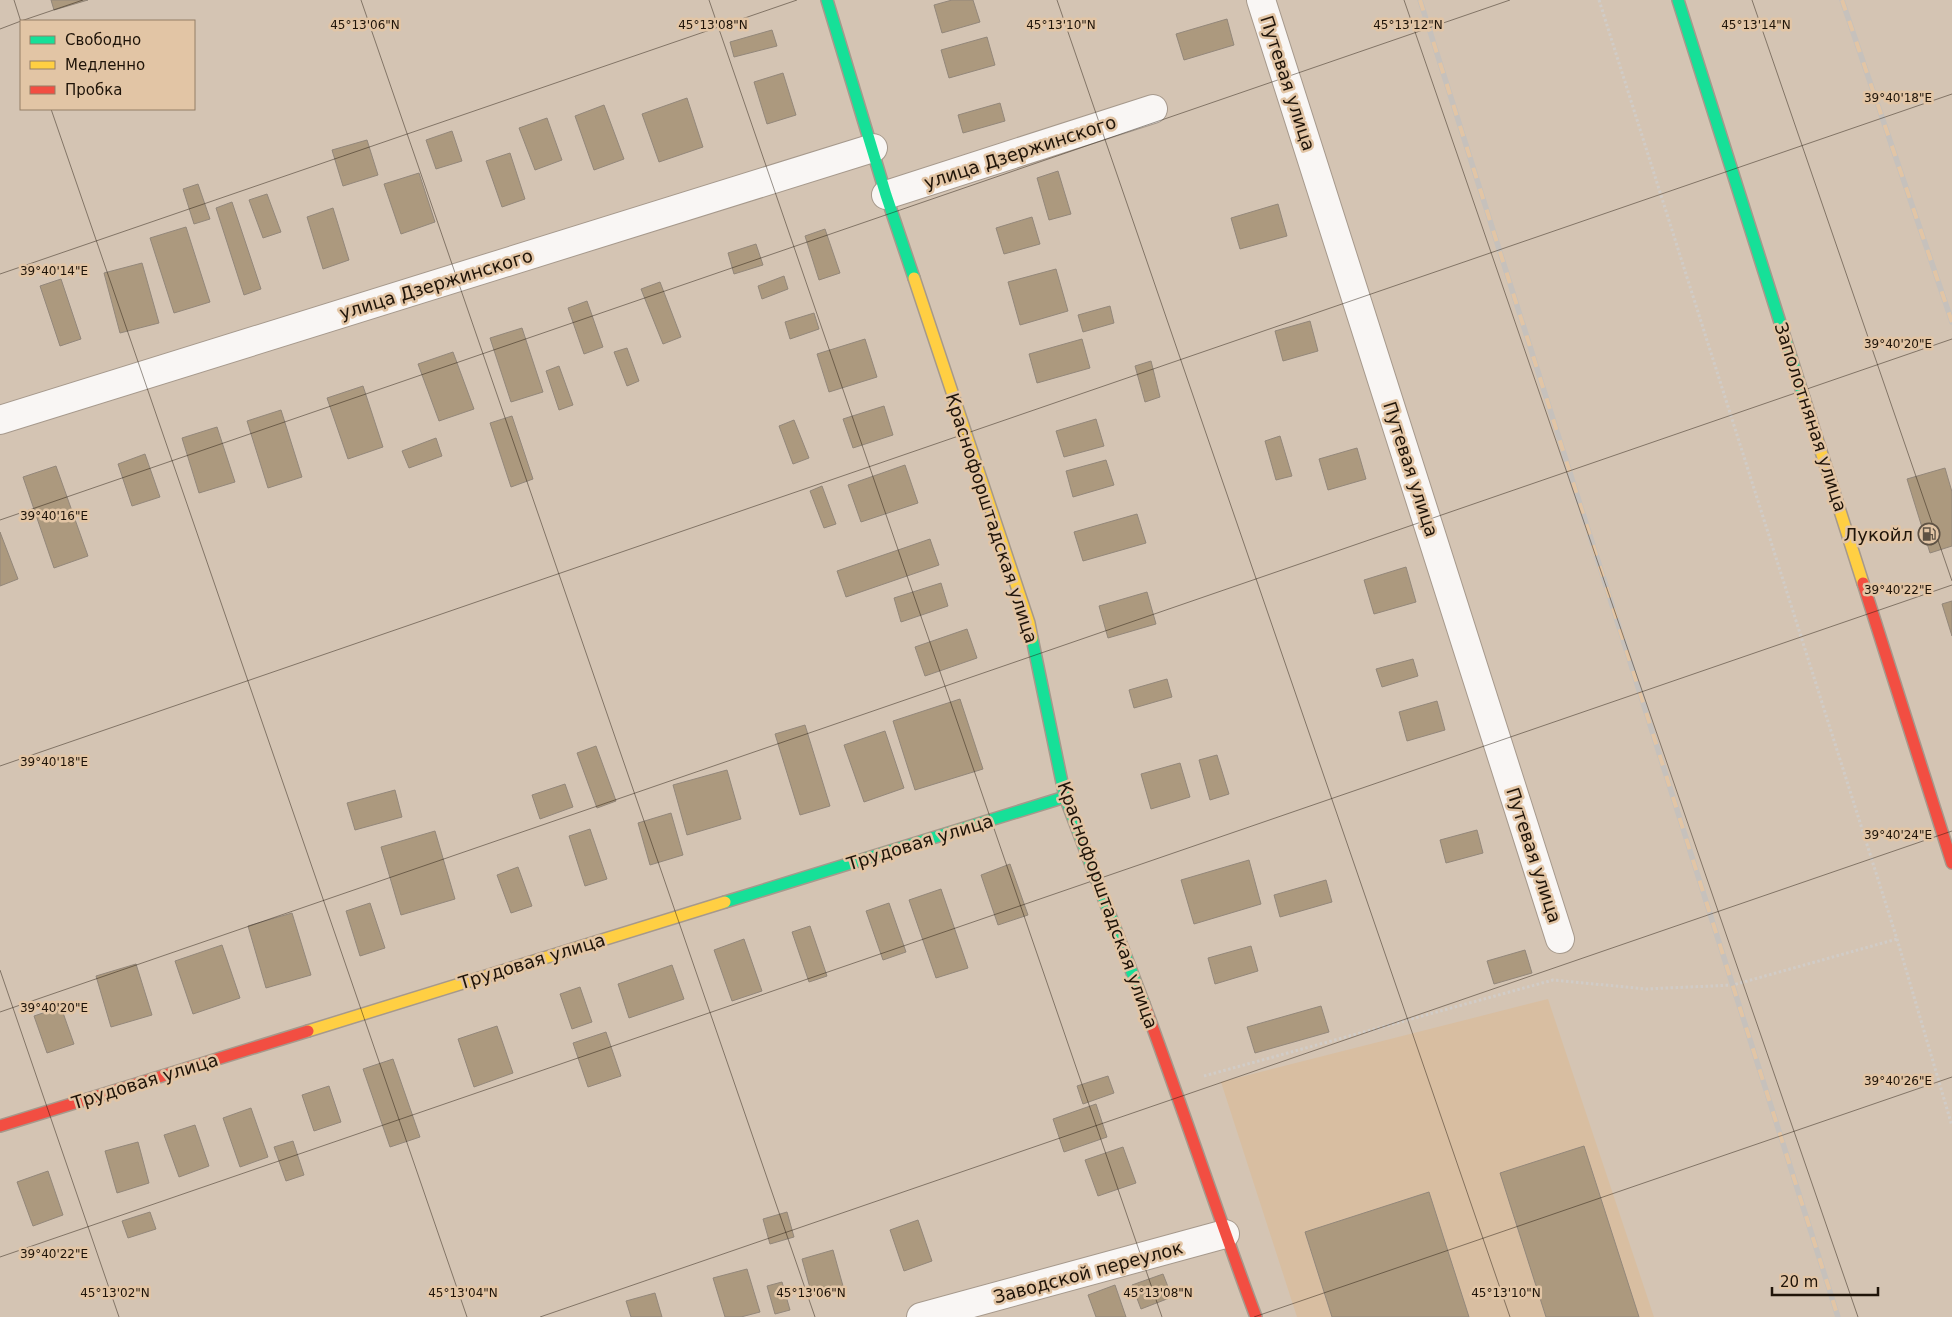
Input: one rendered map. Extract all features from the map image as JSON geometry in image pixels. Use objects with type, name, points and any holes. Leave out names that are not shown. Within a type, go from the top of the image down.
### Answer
[{"type":"street","name":"Краснофорштадская улица","points":[[827,0],[886,195],[1029,623],[1065,797],[1174,1084],[1256,1317]]},
{"type":"street","name":"Путевая улица","points":[[1261,0],[1560,939]]},
{"type":"street","name":"Заполотняная улица","points":[[1678,0],[1952,863]]},
{"type":"street","name":"улица Дзержинского","points":[[886,195],[1153,109]]},
{"type":"street","name":"улица Дзержинского","points":[[0,420],[873,148]]},
{"type":"street","name":"Трудовая улица","points":[[0,1126],[1065,797]]},
{"type":"street","name":"Заводской переулок","points":[[921,1317],[1226,1234]]},
{"type":"path","points":[[1599,0],[1897,938],[1952,1126]]},
{"type":"path","points":[[1174,1084],[1553,980],[1646,989],[1733,985],[1897,938]]},
{"type":"shaded area","points":[[1548,999],[1654,1317],[1297,1317],[1221,1082]]},
{"type":"building","points":[[51,0],[88,0],[54,10]]},
{"type":"building","points":[[952,0],[973,0],[980,22],[942,33],[934,5]]},
{"type":"building","points":[[1227,19],[1234,45],[1184,60],[1176,34]]},
{"type":"building","points":[[772,30],[777,46],[734,57],[730,42]]},
{"type":"building","points":[[987,37],[995,65],[949,78],[941,50]]},
{"type":"building","points":[[783,73],[796,115],[767,124],[754,82]]},
{"type":"building","points":[[687,98],[703,147],[659,162],[642,114]]},
{"type":"building","points":[[1000,103],[1005,121],[963,133],[958,115]]},
{"type":"building","points":[[604,105],[624,159],[594,170],[575,116]]},
{"type":"building","points":[[547,118],[562,160],[535,170],[519,128]]},
{"type":"building","points":[[452,131],[462,161],[436,169],[426,140]]},
{"type":"building","points":[[367,140],[378,175],[343,186],[332,150]]},
{"type":"building","points":[[510,153],[525,199],[502,207],[486,161]]},
{"type":"building","points":[[1058,171],[1071,214],[1049,220],[1037,178]]},
{"type":"building","points":[[419,173],[435,222],[401,234],[384,184]]},
{"type":"building","points":[[198,184],[210,219],[194,224],[183,189]]},
{"type":"building","points":[[267,194],[281,232],[263,238],[249,200]]},
{"type":"building","points":[[232,202],[261,289],[244,295],[216,208]]},
{"type":"building","points":[[1278,204],[1287,236],[1240,249],[1231,218]]},
{"type":"building","points":[[333,208],[349,260],[323,269],[307,217]]},
{"type":"building","points":[[1032,217],[1040,244],[1004,254],[996,228]]},
{"type":"building","points":[[186,227],[210,302],[174,313],[150,238]]},
{"type":"building","points":[[825,229],[840,273],[819,280],[805,236]]},
{"type":"building","points":[[756,244],[763,265],[734,274],[728,253]]},
{"type":"building","points":[[142,263],[159,323],[120,333],[104,273]]},
{"type":"building","points":[[1056,269],[1068,311],[1020,325],[1008,282]]},
{"type":"building","points":[[784,276],[788,289],[762,299],[758,286]]},
{"type":"building","points":[[61,279],[81,339],[60,346],[40,286]]},
{"type":"building","points":[[660,282],[681,337],[663,344],[641,289]]},
{"type":"building","points":[[587,301],[603,347],[584,354],[568,308]]},
{"type":"building","points":[[1110,306],[1114,323],[1083,332],[1078,315]]},
{"type":"building","points":[[814,313],[819,329],[790,339],[785,322]]},
{"type":"building","points":[[1310,321],[1318,351],[1283,361],[1275,331]]},
{"type":"building","points":[[522,328],[543,392],[511,402],[490,338]]},
{"type":"building","points":[[865,339],[877,377],[829,392],[817,354]]},
{"type":"building","points":[[1082,339],[1090,368],[1037,383],[1029,354]]},
{"type":"building","points":[[627,348],[639,381],[627,386],[614,352]]},
{"type":"building","points":[[453,352],[474,409],[439,421],[418,364]]},
{"type":"building","points":[[1151,361],[1160,397],[1145,402],[1135,366]]},
{"type":"building","points":[[559,366],[573,405],[559,410],[546,371]]},
{"type":"building","points":[[363,386],[383,447],[348,459],[327,398]]},
{"type":"building","points":[[884,406],[893,435],[853,448],[843,419]]},
{"type":"building","points":[[281,410],[302,477],[268,488],[247,421]]},
{"type":"building","points":[[512,416],[533,479],[511,487],[490,423]]},
{"type":"building","points":[[1096,419],[1104,446],[1064,457],[1056,431]]},
{"type":"building","points":[[794,420],[809,458],[793,464],[779,426]]},
{"type":"building","points":[[217,427],[235,482],[199,493],[182,438]]},
{"type":"building","points":[[1280,436],[1292,476],[1276,480],[1265,441]]},
{"type":"building","points":[[436,438],[442,456],[409,468],[402,451]]},
{"type":"building","points":[[1357,448],[1366,479],[1328,490],[1319,459]]},
{"type":"building","points":[[145,454],[160,497],[132,506],[118,464]]},
{"type":"building","points":[[1106,460],[1114,485],[1073,497],[1066,471]]},
{"type":"building","points":[[905,465],[918,503],[861,522],[848,485]]},
{"type":"building","points":[[56,466],[88,556],[54,568],[23,477]]},
{"type":"building","points":[[1945,468],[1952,492],[1952,546],[1930,553],[1907,479]]},
{"type":"building","points":[[822,486],[836,524],[824,528],[810,491]]},
{"type":"building","points":[[1137,514],[1146,543],[1083,561],[1074,532]]},
{"type":"building","points":[[0,532],[18,579],[0,586]]},
{"type":"building","points":[[930,539],[939,565],[846,597],[837,571]]},
{"type":"building","points":[[1406,567],[1416,602],[1374,614],[1364,580]]},
{"type":"building","points":[[941,583],[948,606],[901,622],[894,598]]},
{"type":"building","points":[[1147,592],[1156,624],[1108,638],[1099,606]]},
{"type":"building","points":[[1952,601],[1952,636],[1942,604]]},
{"type":"building","points":[[967,629],[977,658],[925,676],[915,647]]},
{"type":"building","points":[[1413,659],[1418,676],[1382,687],[1376,669]]},
{"type":"building","points":[[1167,679],[1172,697],[1134,708],[1129,690]]},
{"type":"building","points":[[960,699],[983,769],[915,790],[893,721]]},
{"type":"building","points":[[1437,701],[1445,730],[1407,741],[1399,712]]},
{"type":"building","points":[[805,725],[830,806],[800,815],[775,734]]},
{"type":"building","points":[[885,731],[904,788],[864,802],[844,745]]},
{"type":"building","points":[[596,746],[616,801],[597,808],[577,753]]},
{"type":"building","points":[[1217,755],[1229,794],[1210,800],[1199,760]]},
{"type":"building","points":[[1180,763],[1190,797],[1151,809],[1141,774]]},
{"type":"building","points":[[727,770],[741,819],[687,835],[673,785]]},
{"type":"building","points":[[565,784],[573,807],[540,819],[532,795]]},
{"type":"building","points":[[395,790],[402,817],[355,830],[347,803]]},
{"type":"building","points":[[671,813],[683,855],[650,865],[638,823]]},
{"type":"building","points":[[590,829],[607,879],[585,886],[569,836]]},
{"type":"building","points":[[1477,830],[1483,853],[1446,863],[1440,840]]},
{"type":"building","points":[[435,831],[455,899],[401,915],[381,847]]},
{"type":"building","points":[[1249,860],[1261,904],[1194,924],[1181,880]]},
{"type":"building","points":[[1010,864],[1028,915],[998,925],[981,875]]},
{"type":"building","points":[[518,867],[532,906],[511,913],[497,875]]},
{"type":"building","points":[[1326,880],[1332,902],[1280,917],[1274,895]]},
{"type":"building","points":[[941,889],[968,968],[936,978],[909,900]]},
{"type":"building","points":[[370,903],[385,948],[360,956],[346,911]]},
{"type":"building","points":[[889,903],[906,952],[883,960],[866,911]]},
{"type":"building","points":[[292,913],[311,975],[266,988],[248,926]]},
{"type":"building","points":[[810,926],[827,976],[809,982],[792,932]]},
{"type":"building","points":[[744,939],[762,991],[732,1001],[714,950]]},
{"type":"building","points":[[222,945],[240,998],[193,1014],[175,961]]},
{"type":"building","points":[[1251,946],[1258,971],[1215,984],[1208,958]]},
{"type":"building","points":[[1525,950],[1532,973],[1494,984],[1487,961]]},
{"type":"building","points":[[136,964],[152,1015],[111,1027],[96,976]]},
{"type":"building","points":[[672,965],[684,999],[629,1018],[618,984]]},
{"type":"building","points":[[580,987],[592,1022],[572,1029],[560,994]]},
{"type":"building","points":[[1321,1006],[1329,1032],[1255,1053],[1247,1027]]},
{"type":"building","points":[[61,1007],[74,1044],[47,1053],[34,1016]]},
{"type":"building","points":[[497,1026],[513,1073],[474,1087],[458,1039]]},
{"type":"building","points":[[606,1032],[621,1076],[588,1087],[573,1043]]},
{"type":"building","points":[[393,1059],[420,1137],[390,1147],[363,1069]]},
{"type":"building","points":[[1108,1076],[1114,1093],[1083,1104],[1077,1086]]},
{"type":"building","points":[[329,1086],[341,1122],[314,1131],[302,1095]]},
{"type":"building","points":[[1096,1104],[1107,1137],[1064,1152],[1053,1119]]},
{"type":"building","points":[[251,1108],[268,1157],[240,1167],[223,1118]]},
{"type":"building","points":[[195,1125],[209,1166],[179,1177],[164,1135]]},
{"type":"building","points":[[293,1141],[304,1175],[286,1181],[274,1147]]},
{"type":"building","points":[[138,1142],[149,1183],[117,1193],[105,1151]]},
{"type":"building","points":[[1584,1146],[1639,1317],[1546,1317],[1500,1173]]},
{"type":"building","points":[[1123,1147],[1136,1183],[1098,1196],[1085,1160]]},
{"type":"building","points":[[48,1171],[63,1215],[33,1226],[17,1182]]},
{"type":"building","points":[[1429,1192],[1469,1317],[1332,1317],[1305,1232]]},
{"type":"building","points":[[150,1212],[156,1229],[128,1238],[122,1221]]},
{"type":"building","points":[[787,1212],[794,1237],[770,1244],[763,1219]]},
{"type":"building","points":[[918,1220],[932,1261],[904,1271],[890,1230]]},
{"type":"building","points":[[833,1250],[843,1286],[812,1295],[802,1259]]},
{"type":"building","points":[[747,1269],[760,1312],[741,1317],[725,1317],[713,1278]]},
{"type":"building","points":[[1163,1274],[1172,1297],[1141,1309],[1132,1285]]},
{"type":"building","points":[[782,1282],[790,1310],[775,1314],[767,1286]]},
{"type":"building","points":[[1115,1285],[1126,1317],[1096,1317],[1088,1295]]},
{"type":"building","points":[[655,1293],[662,1317],[631,1317],[626,1301]]},
{"type":"railway","points":[[1420,0],[1838,1317]]},
{"type":"railway","points":[[1842,0],[1952,322]]},
{"type":"traffic: fast","points":[[827,0],[886,195],[914,278]]},
{"type":"traffic: fast","points":[[1678,0],[1804,398]]},
{"type":"traffic: fast","points":[[1032,638],[1065,797],[1144,1004]]},
{"type":"traffic: fast","points":[[725,902],[1065,797]]},
{"type":"traffic: slow","points":[[914,278],[1029,623],[1032,638]]},
{"type":"traffic: slow","points":[[1804,398],[1863,583]]},
{"type":"traffic: slow","points":[[308,1031],[725,902]]},
{"type":"traffic: jam","points":[[1863,583],[1952,863]]},
{"type":"traffic: jam","points":[[1144,1004],[1256,1317]]},
{"type":"traffic: jam","points":[[0,1126],[308,1031]]},
{"type":"place","name":"Лукойл","points":[[1929,534]]}]
